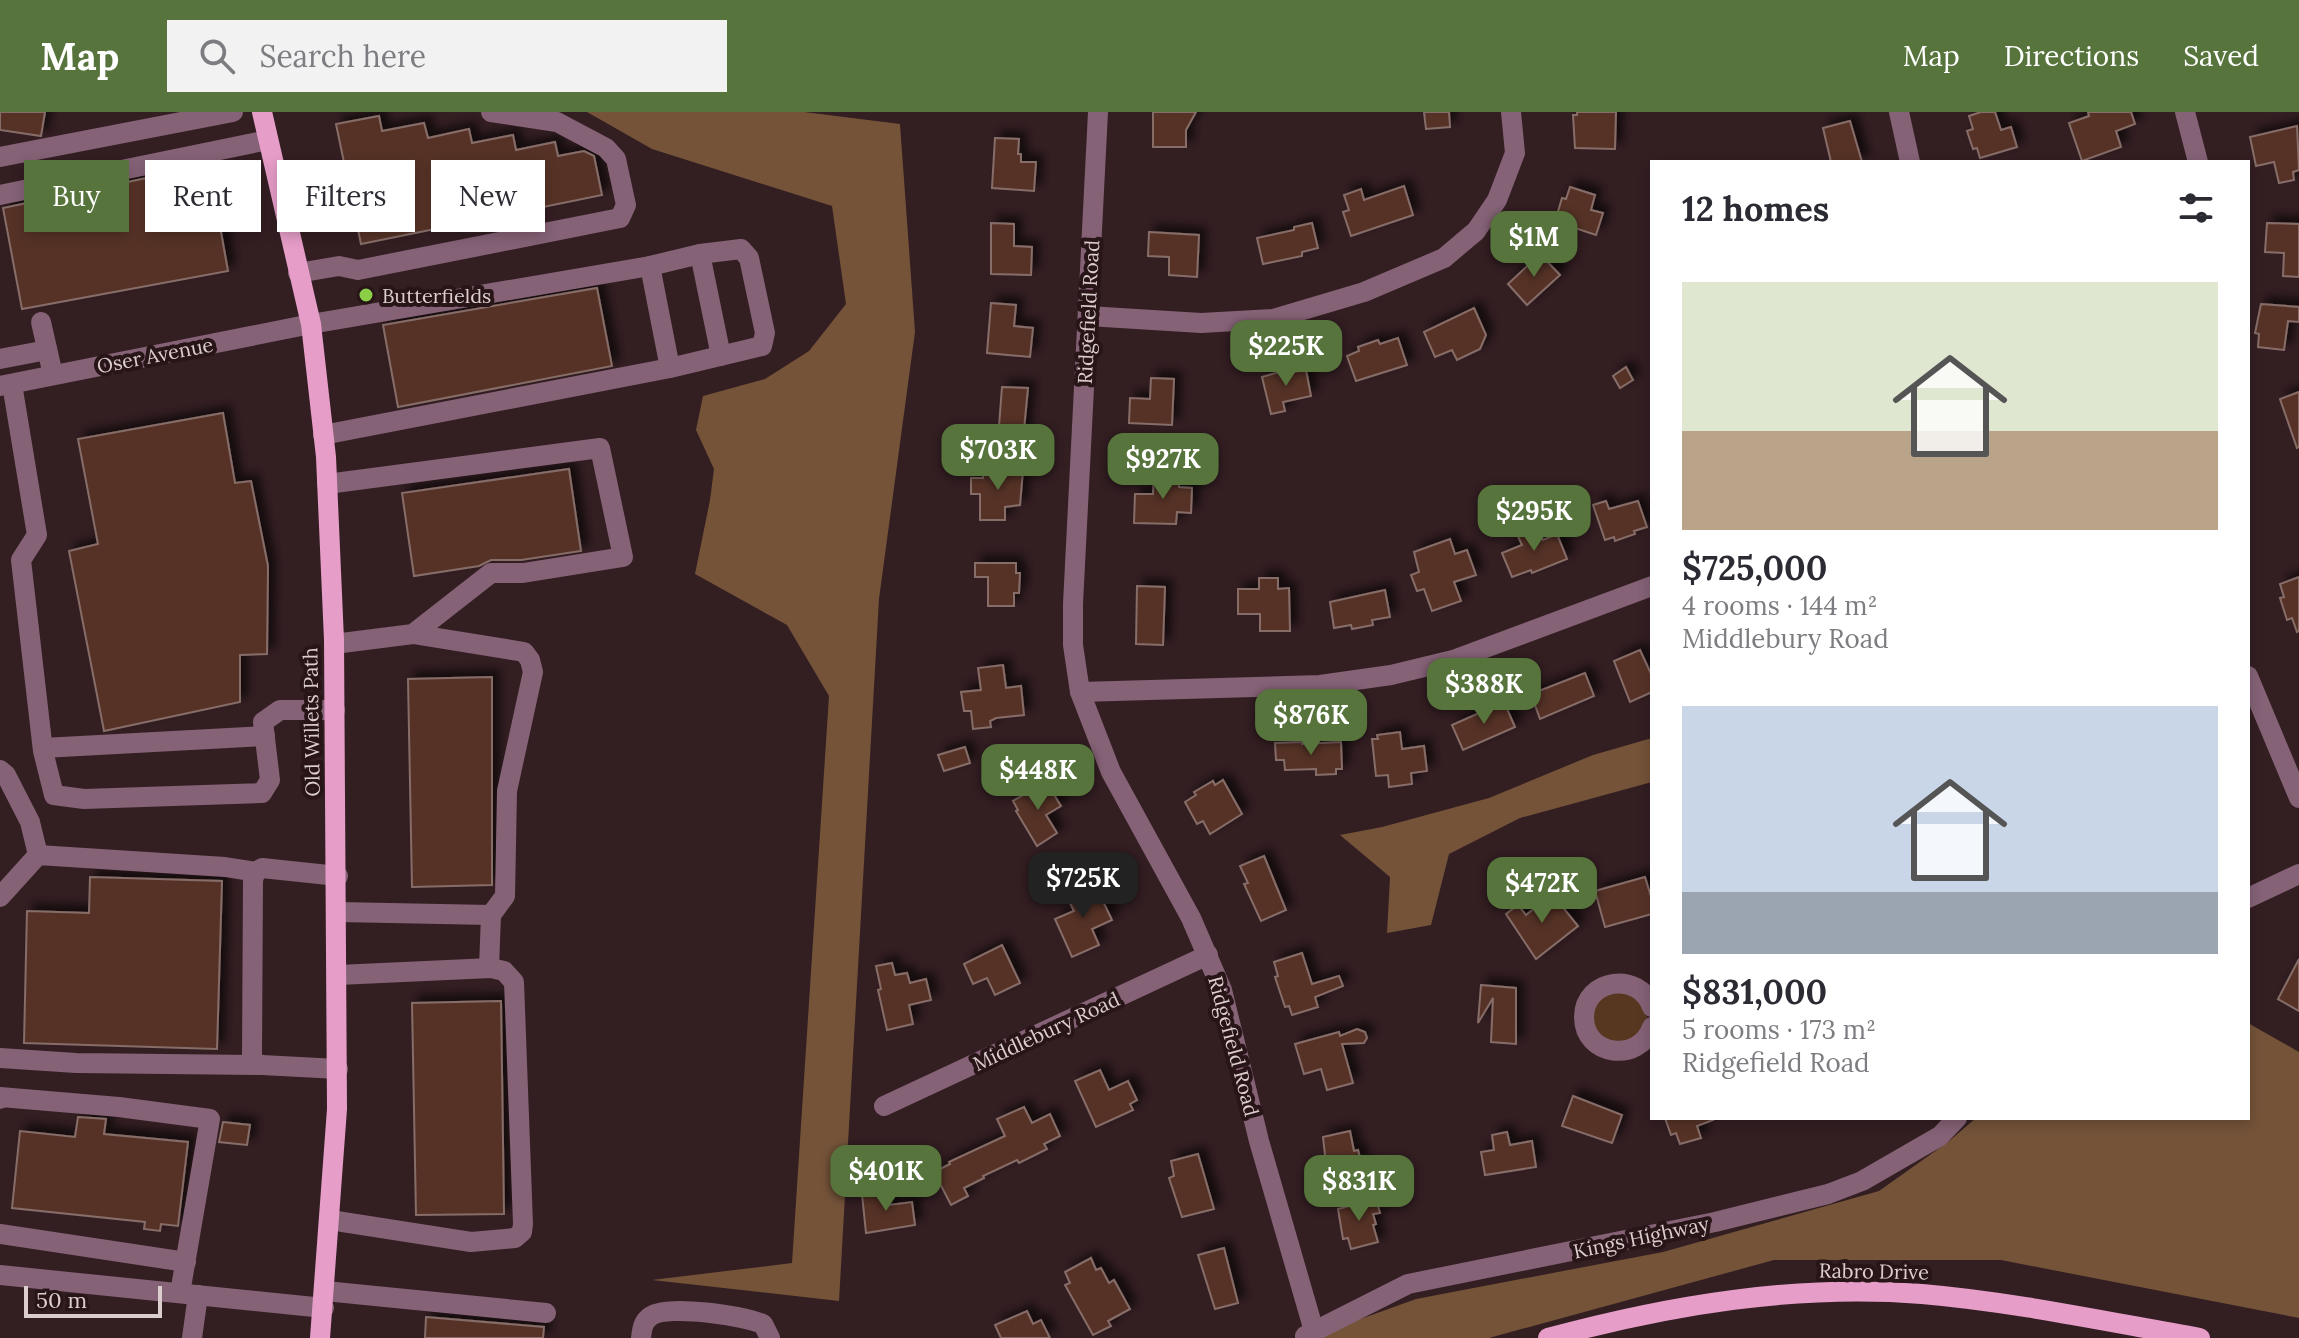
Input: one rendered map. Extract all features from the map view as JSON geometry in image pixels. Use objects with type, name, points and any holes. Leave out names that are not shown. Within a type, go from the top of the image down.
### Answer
[{"type":"main road","name":"Old Willets Path","points":[[262,112],[311,324],[327,484],[334,644],[338,1069],[325,1300],[320,1338]]},
{"type":"main road","name":"Rabro Drive","points":[[1548,1338],[1619,1330],[1685,1306],[1779,1294],[1893,1293],[1980,1301],[2161,1335],[2200,1338]]},
{"type":"street","points":[[0,157],[233,112]]},
{"type":"street","points":[[298,273],[339,266],[358,270],[620,218],[626,205],[620,174],[616,159],[606,148],[557,122],[491,112]]},
{"type":"street","name":"Ridgefield Road","points":[[1098,112],[1073,604],[1073,645],[1080,692],[1111,772],[1191,918],[1222,990],[1308,1335]]},
{"type":"street","points":[[1088,316],[1201,323],[1273,319],[1364,292],[1444,258],[1476,231],[1497,200],[1515,153],[1511,112]]},
{"type":"street","points":[[1899,112],[1910,160]]},
{"type":"street","points":[[2185,112],[2197,160]]},
{"type":"street","points":[[0,195],[268,140]]},
{"type":"street","name":"Oser Avenue","points":[[6,385],[311,324],[741,249],[749,258],[765,333],[762,346],[721,356]]},
{"type":"street","points":[[323,435],[721,356],[700,254]]},
{"type":"street","points":[[650,266],[670,368]]},
{"type":"street","points":[[41,322],[53,375]]},
{"type":"street","points":[[0,359],[47,350]]},
{"type":"street","points":[[6,385],[37,535],[21,560],[43,748],[54,795],[84,799],[262,793],[270,780],[263,722],[280,710],[335,710]]},
{"type":"street","points":[[327,484],[600,448],[623,557],[523,573],[491,573],[413,634]]},
{"type":"street","points":[[1080,692],[1320,685],[1391,675],[1453,660],[1650,587]]},
{"type":"street","points":[[334,644],[413,634],[524,652],[530,660],[533,672],[507,791],[505,896],[491,915],[489,968]]},
{"type":"street","points":[[2250,681],[2299,798]]},
{"type":"street","points":[[43,748],[265,736]]},
{"type":"street","points":[[0,770],[6,775],[30,822],[38,855]]},
{"type":"street","points":[[38,855],[225,867],[256,872]]},
{"type":"street","points":[[0,897],[38,855]]},
{"type":"street","points":[[262,1065],[252,1057],[253,879],[262,868],[338,876]]},
{"type":"street","points":[[2250,897],[2299,874]]},
{"type":"street","points":[[338,912],[491,915]]},
{"type":"street","name":"Middlebury Road","points":[[884,1106],[1208,955]]},
{"type":"street","points":[[330,1220],[471,1242],[515,1238],[522,1232],[514,982],[504,971],[489,968],[338,975]]},
{"type":"street","points":[[1649,996],[1622,982],[1600,988],[1586,1006],[1584,1018],[1586,1029],[1600,1047],[1622,1052],[1643,1043],[1650,1031]]},
{"type":"street","points":[[0,1058],[76,1063],[338,1069]]},
{"type":"street","points":[[0,1099],[119,1107],[210,1119],[186,1262],[192,1338]]},
{"type":"street","name":"Kings Highway","points":[[1308,1335],[1408,1284],[1715,1222],[1828,1194],[1862,1181],[1940,1136],[1955,1120]]},
{"type":"street","points":[[0,1234],[186,1262]]},
{"type":"street","points":[[79,1283],[87,1246]]},
{"type":"street","points":[[0,1275],[189,1294],[546,1313]]},
{"type":"street","points":[[641,1338],[646,1319],[654,1313],[671,1311],[748,1317],[763,1324],[770,1338]]},
{"type":"shaded area","points":[[587,112],[804,112],[900,124],[915,332],[879,599],[839,1301],[652,1280],[792,1263],[829,696],[787,625],[695,574],[714,469],[696,430],[703,396],[765,379],[809,351],[846,304],[832,206],[652,149]]},
{"type":"shaded area","points":[[1650,739],[1650,783],[1520,818],[1449,854],[1431,925],[1387,933],[1390,877],[1340,835],[1489,798],[1593,755]]},
{"type":"shaded area","points":[[1632,991],[1647,1018],[1644,1029],[1633,1045],[1596,1037],[1590,1008],[1603,992]]},
{"type":"shaded area","points":[[2250,1024],[2299,1052],[2299,1318],[2001,1260],[1774,1260],[1489,1338],[1308,1338],[1416,1299],[1663,1252],[1879,1191],[1974,1120],[2250,1120]]},
{"type":"building","points":[[0,112],[45,112],[41,136],[0,130]]},
{"type":"building","points":[[1153,112],[1196,112],[1186,130],[1186,147],[1153,147]]},
{"type":"building","points":[[1424,112],[1449,112],[1450,127],[1426,129]]},
{"type":"building","points":[[1577,112],[1616,112],[1615,149],[1575,148],[1573,115]]},
{"type":"building","points":[[1995,112],[2001,130],[2011,127],[2017,147],[1980,158],[1977,148],[1973,149],[1967,131],[1973,129],[1969,116]]},
{"type":"building","points":[[2088,112],[2131,112],[2135,124],[2116,131],[2121,147],[2082,160],[2069,123],[2089,116]]},
{"type":"building","points":[[379,116],[382,131],[424,123],[428,138],[469,129],[472,143],[513,135],[516,150],[555,142],[558,156],[584,151],[594,156],[602,195],[545,207],[545,160],[431,160],[431,230],[361,244],[358,232],[415,232],[415,160],[344,160],[336,124]]},
{"type":"building","points":[[1850,121],[1861,160],[1831,160],[1823,128]]},
{"type":"building","points":[[2297,126],[2299,170],[2293,172],[2294,180],[2279,183],[2274,162],[2256,166],[2250,137]]},
{"type":"building","points":[[995,138],[1019,139],[1021,162],[1036,162],[1034,191],[992,188]]},
{"type":"building","points":[[145,178],[145,232],[221,232],[228,271],[22,309],[3,208],[24,204],[24,232],[129,232],[129,182]]},
{"type":"building","points":[[1404,186],[1413,215],[1351,236],[1343,212],[1349,210],[1344,195],[1361,189],[1364,200]]},
{"type":"building","points":[[1570,187],[1595,195],[1591,210],[1603,213],[1596,235],[1575,228],[1573,234],[1556,229],[1562,198],[1566,199]]},
{"type":"building","points":[[991,223],[1014,224],[1014,246],[1032,247],[1031,275],[991,274]]},
{"type":"building","points":[[1312,223],[1318,248],[1302,252],[1302,256],[1263,264],[1257,238]]},
{"type":"building","points":[[2267,223],[2299,224],[2299,277],[2283,276],[2284,253],[2265,252]]},
{"type":"building","points":[[1149,232],[1199,235],[1197,277],[1169,275],[1169,257],[1148,256]]},
{"type":"building","points":[[1540,254],[1560,275],[1527,305],[1508,284]]},
{"type":"building","points":[[597,288],[612,366],[398,407],[383,325]]},
{"type":"building","points":[[991,303],[1016,305],[1014,326],[1033,328],[1030,357],[987,353]]},
{"type":"building","points":[[2261,304],[2299,307],[2299,322],[2288,321],[2284,350],[2258,347],[2259,334],[2255,333]]},
{"type":"building","points":[[1474,308],[1486,335],[1480,349],[1457,360],[1452,350],[1435,357],[1424,332]]},
{"type":"building","points":[[1398,338],[1407,365],[1356,381],[1347,356],[1359,351],[1358,347],[1378,340],[1380,344]]},
{"type":"building","points":[[1626,367],[1633,380],[1620,388],[1613,376]]},
{"type":"building","points":[[1293,368],[1293,372],[1306,370],[1311,396],[1283,402],[1285,411],[1271,414],[1262,377]]},
{"type":"building","points":[[1151,378],[1174,379],[1172,425],[1129,423],[1130,398],[1150,399]]},
{"type":"building","points":[[1002,387],[1028,388],[1023,440],[998,439]]},
{"type":"building","points":[[2299,392],[2299,447],[2297,448],[2280,399]]},
{"type":"building","points":[[223,413],[235,483],[251,481],[268,566],[267,654],[240,655],[240,702],[104,731],[69,551],[98,544],[78,439]]},
{"type":"building","points":[[569,469],[581,551],[521,560],[491,560],[479,566],[414,576],[402,493]]},
{"type":"building","points":[[983,469],[1023,470],[1020,505],[1005,507],[1005,520],[980,520],[980,494],[971,494],[971,478],[983,478]]},
{"type":"building","points":[[1154,473],[1179,474],[1179,487],[1192,488],[1191,513],[1177,512],[1176,524],[1134,523],[1135,494],[1153,494]]},
{"type":"building","points":[[1606,501],[1609,509],[1638,501],[1647,527],[1615,541],[1614,537],[1605,540],[1593,505]]},
{"type":"building","points":[[1537,526],[1543,540],[1557,534],[1567,559],[1532,573],[1531,570],[1512,577],[1502,553],[1522,545],[1517,534]]},
{"type":"building","points":[[1450,539],[1455,554],[1467,550],[1476,575],[1454,582],[1461,601],[1432,611],[1424,589],[1417,591],[1411,575],[1419,572],[1414,552]]},
{"type":"building","points":[[975,563],[1016,563],[1016,573],[1020,573],[1019,593],[1014,593],[1014,606],[988,606],[988,577],[975,577]]},
{"type":"building","points":[[2299,577],[2297,632],[2292,618],[2287,620],[2280,598],[2284,597],[2280,584]]},
{"type":"building","points":[[1259,578],[1278,578],[1278,589],[1289,588],[1290,631],[1260,631],[1260,614],[1238,614],[1238,589],[1259,589]]},
{"type":"building","points":[[1137,586],[1165,587],[1163,645],[1136,644]]},
{"type":"building","points":[[1385,590],[1390,617],[1372,620],[1373,625],[1334,628],[1330,602]]},
{"type":"building","points":[[1640,650],[1650,672],[1650,693],[1630,702],[1614,661]]},
{"type":"building","points":[[1003,665],[1006,688],[1021,686],[1024,715],[996,718],[990,721],[991,727],[973,729],[971,711],[964,711],[961,692],[981,690],[978,668]]},
{"type":"building","points":[[1585,673],[1594,696],[1540,719],[1531,694]]},
{"type":"building","points":[[492,677],[492,885],[412,887],[408,679]]},
{"type":"building","points":[[1504,702],[1515,727],[1463,750],[1452,725]]},
{"type":"building","points":[[1400,732],[1402,749],[1424,746],[1427,771],[1411,773],[1412,784],[1389,787],[1388,775],[1376,776],[1372,739],[1378,739],[1377,735]]},
{"type":"building","points":[[1341,742],[1342,769],[1336,769],[1336,774],[1316,775],[1316,769],[1285,770],[1284,760],[1276,760],[1275,743]]},
{"type":"building","points":[[965,747],[970,763],[944,771],[938,755]]},
{"type":"building","points":[[1223,780],[1242,814],[1210,834],[1203,821],[1197,824],[1185,802],[1196,795],[1194,792],[1213,781],[1215,785]]},
{"type":"building","points":[[1046,782],[1061,806],[1046,815],[1057,833],[1037,846],[1013,801]]},
{"type":"building","points":[[1264,856],[1286,910],[1261,921],[1244,884],[1248,883],[1240,866]]},
{"type":"building","points":[[90,877],[222,881],[217,1049],[24,1043],[27,911],[89,913]]},
{"type":"building","points":[[1645,877],[1650,893],[1650,915],[1605,927],[1595,891]]},
{"type":"building","points":[[1091,884],[1090,891],[1098,891],[1112,920],[1092,929],[1099,945],[1072,957],[1055,919],[1074,911],[1066,895]]},
{"type":"building","points":[[1552,894],[1578,926],[1536,959],[1506,914],[1518,905],[1526,915]]},
{"type":"building","points":[[1002,945],[1020,983],[995,995],[987,978],[973,984],[964,964]]},
{"type":"building","points":[[1302,953],[1312,984],[1339,976],[1343,986],[1315,997],[1318,1007],[1292,1015],[1289,1006],[1285,1007],[1275,977],[1278,976],[1274,962]]},
{"type":"building","points":[[2299,959],[2299,1011],[2278,999]]},
{"type":"building","points":[[892,963],[895,975],[907,973],[910,983],[926,979],[931,1000],[909,1005],[913,1024],[887,1030],[876,966]]},
{"type":"building","points":[[1481,985],[1516,988],[1516,1044],[1491,1042],[1493,998],[1478,1023]]},
{"type":"building","points":[[501,1001],[504,1214],[416,1215],[412,1003]]},
{"type":"building","points":[[1357,1029],[1365,1032],[1367,1038],[1364,1043],[1342,1044],[1353,1083],[1327,1090],[1321,1069],[1304,1074],[1295,1044],[1339,1032],[1340,1036]]},
{"type":"building","points":[[1100,1070],[1109,1090],[1128,1081],[1137,1100],[1130,1104],[1133,1110],[1096,1127],[1075,1081]]},
{"type":"building","points":[[1573,1096],[1622,1115],[1612,1143],[1562,1126]]},
{"type":"building","points":[[1024,1107],[1032,1123],[1050,1114],[1060,1136],[1044,1144],[1047,1149],[1019,1163],[1017,1160],[964,1188],[968,1196],[951,1205],[934,1172],[1005,1136],[997,1119]]},
{"type":"building","points":[[78,1117],[106,1119],[104,1134],[188,1142],[178,1226],[161,1224],[160,1231],[144,1229],[145,1222],[12,1208],[20,1131],[75,1137]]},
{"type":"building","points":[[1666,1120],[1713,1120],[1697,1126],[1701,1138],[1680,1144],[1676,1133],[1671,1135]]},
{"type":"building","points":[[223,1122],[250,1125],[247,1145],[219,1142]]},
{"type":"building","points":[[1350,1131],[1354,1151],[1358,1150],[1363,1169],[1358,1169],[1359,1175],[1333,1181],[1331,1172],[1327,1173],[1323,1137]]},
{"type":"building","points":[[1507,1132],[1510,1145],[1532,1141],[1536,1167],[1485,1175],[1481,1152],[1494,1150],[1492,1135]]},
{"type":"building","points":[[1198,1154],[1214,1209],[1182,1217],[1169,1178],[1174,1176],[1171,1161]]},
{"type":"building","points":[[887,1191],[889,1205],[912,1202],[915,1225],[866,1233],[862,1194]]},
{"type":"building","points":[[1376,1199],[1380,1213],[1373,1214],[1376,1224],[1373,1225],[1378,1242],[1351,1249],[1348,1238],[1343,1239],[1338,1209]]},
{"type":"building","points":[[1224,1248],[1238,1303],[1215,1309],[1198,1255]]},
{"type":"building","points":[[1091,1258],[1096,1270],[1101,1268],[1109,1283],[1114,1280],[1130,1309],[1108,1321],[1111,1326],[1093,1335],[1065,1285],[1070,1283],[1065,1272]]},
{"type":"building","points":[[1027,1311],[1033,1324],[1041,1320],[1050,1338],[1001,1338],[995,1325]]},
{"type":"building","points":[[426,1317],[544,1327],[543,1338],[425,1338]]},
{"type":"place","name":"Butterfields","points":[[366,295]]}]
